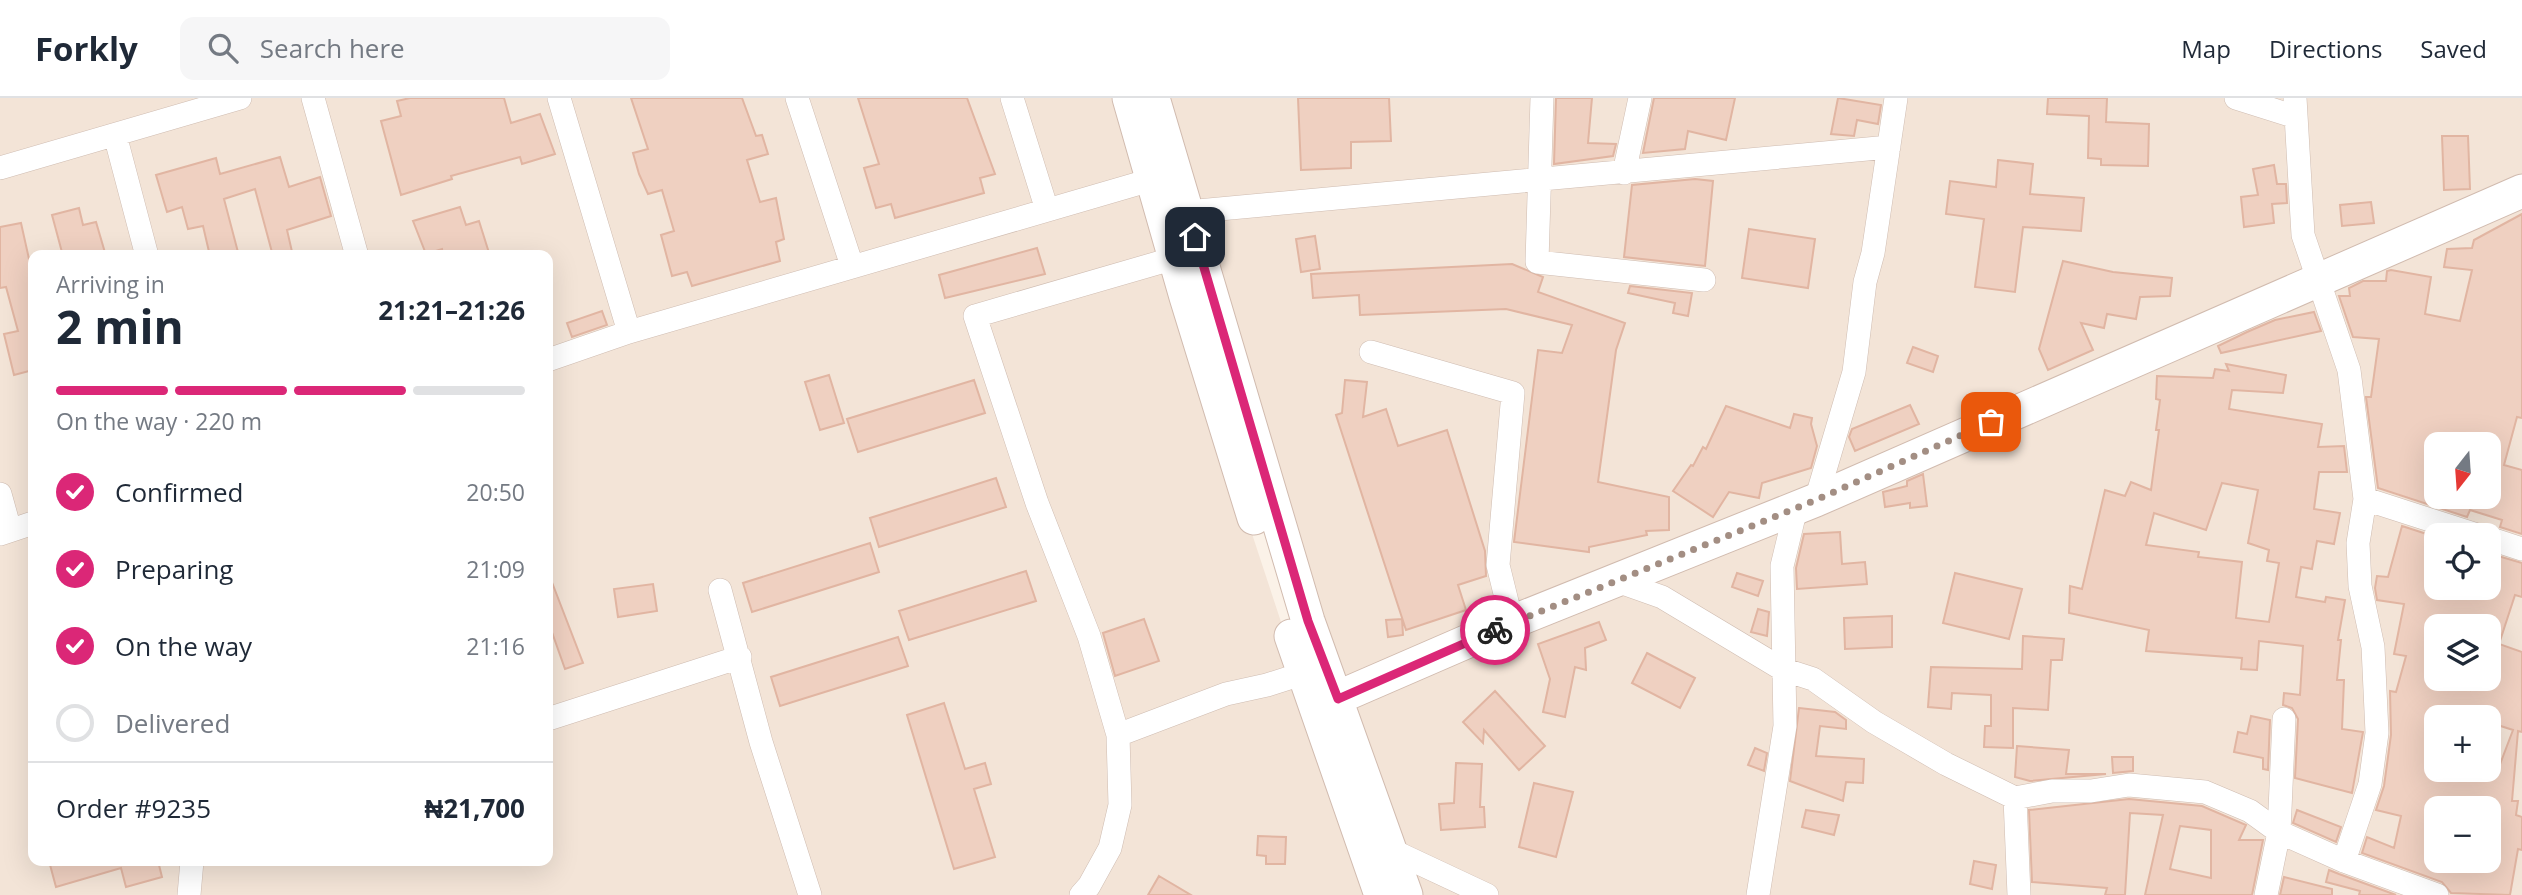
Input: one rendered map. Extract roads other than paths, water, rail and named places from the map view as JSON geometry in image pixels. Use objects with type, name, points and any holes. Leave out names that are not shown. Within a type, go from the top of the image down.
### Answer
[{"type":"main road","points":[[1129,98],[1175,258],[1315,670],[1391,850],[1406,895]]},
{"type":"main road","points":[[1153,98],[1308,621],[1315,670]]},
{"type":"main road","points":[[1327,703],[1512,622],[1806,504],[2522,191]]},
{"type":"main road","points":[[1327,703],[1381,895]]},
{"type":"street","points":[[0,168],[240,98]]},
{"type":"street","points":[[313,98],[355,250]]},
{"type":"street","points":[[559,98],[629,332]]},
{"type":"street","points":[[797,98],[852,266]]},
{"type":"street","points":[[1012,98],[1047,210]]},
{"type":"street","points":[[1542,98],[1536,262],[1703,280]]},
{"type":"street","points":[[1624,173],[1640,98]]},
{"type":"street","points":[[1758,895],[1784,726],[1782,566],[1854,372],[1865,282],[1873,253],[1896,98]]},
{"type":"street","points":[[2236,98],[2295,108],[2303,235],[2348,370],[2365,499],[2358,543],[2360,586],[2374,648],[2377,733],[2371,784],[2344,861]]},
{"type":"street","points":[[115,135],[145,250]]},
{"type":"street","points":[[1187,212],[1889,147]]},
{"type":"street","points":[[553,358],[629,332],[1154,179]]},
{"type":"street","points":[[1081,895],[1089,887],[1110,848],[1120,806],[1118,735],[1089,636],[1037,503],[975,316],[1175,258]]},
{"type":"street","points":[[1371,352],[1513,393],[1498,565],[1512,622]]},
{"type":"street","points":[[0,494],[5,532],[28,525]]},
{"type":"street","points":[[2365,499],[2440,523]]},
{"type":"street","points":[[2501,542],[2522,549]]},
{"type":"street","points":[[1614,580],[1662,597],[1782,669],[1813,680],[1874,722],[1946,764],[2015,799],[2052,791],[2091,792],[2129,785],[2206,792],[2250,811],[2279,831],[2344,861],[2437,895]]},
{"type":"street","points":[[720,590],[761,742],[810,895]]},
{"type":"street","points":[[553,717],[740,657]]},
{"type":"street","points":[[1118,735],[1226,694],[1315,670]]},
{"type":"street","points":[[2266,895],[2279,831],[2284,719]]},
{"type":"street","points":[[2015,799],[2019,895]]},
{"type":"street","points":[[1391,850],[1487,895]]},
{"type":"street","points":[[189,895],[192,866]]}]
